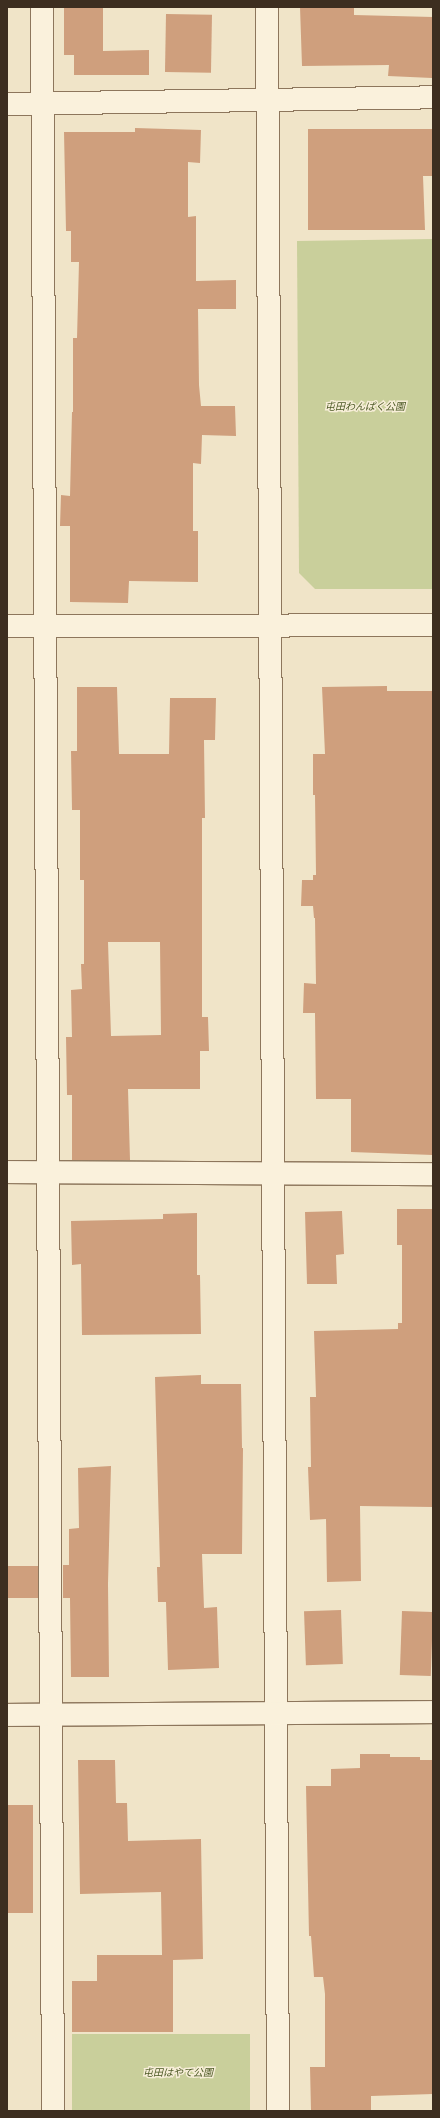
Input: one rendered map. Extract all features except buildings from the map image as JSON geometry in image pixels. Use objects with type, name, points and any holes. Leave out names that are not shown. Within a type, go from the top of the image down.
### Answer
[{"type":"street","points":[[42,7],[52,2111]]},
{"type":"street","points":[[267,7],[278,2111]]},
{"type":"street","points":[[7,104],[433,98]]},
{"type":"street","points":[[7,626],[270,624],[433,625]]},
{"type":"street","points":[[7,1172],[433,1174]]},
{"type":"street","points":[[7,1716],[433,1712]]},
{"type":"green space","name":"屯田わんぱく公園","points":[[433,239],[433,589],[315,589],[299,573],[297,241]]},
{"type":"green space","name":"屯田はやて公園","points":[[72,2034],[250,2034],[250,2111],[72,2111]]}]
